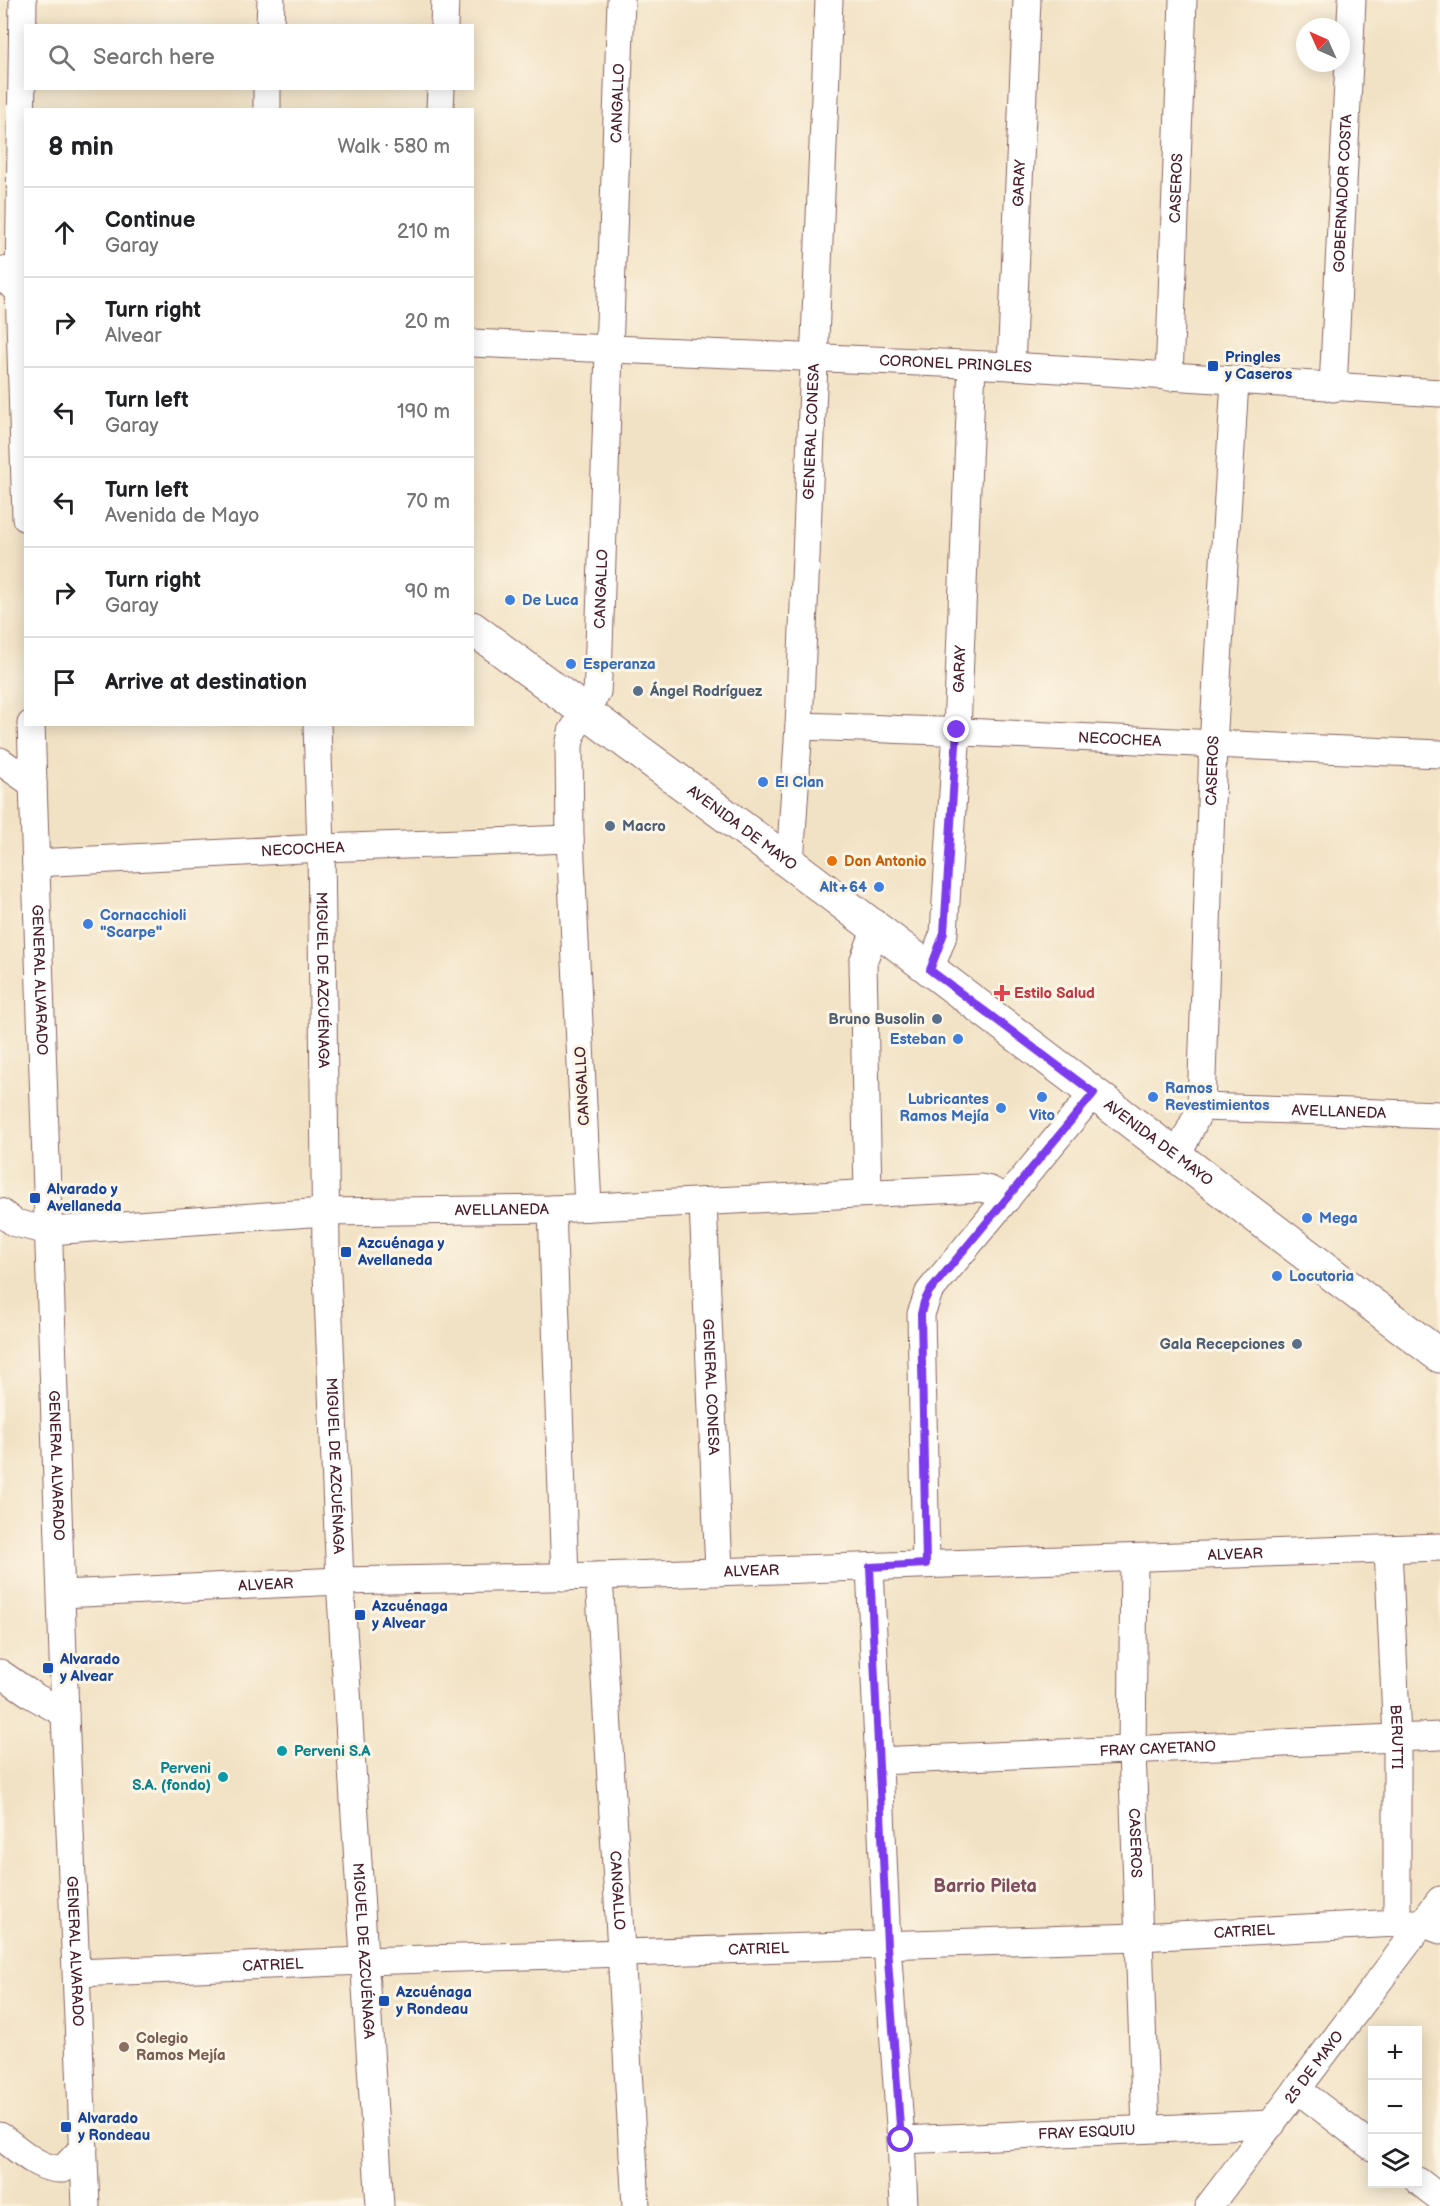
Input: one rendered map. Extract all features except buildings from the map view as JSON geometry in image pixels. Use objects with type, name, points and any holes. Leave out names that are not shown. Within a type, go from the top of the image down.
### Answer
[{"type":"main road","name":"AVENIDA DE MAYO","points":[[474,629],[790,863],[1440,1356]]},
{"type":"street","points":[[23,0],[15,283],[24,475]]},
{"type":"street","points":[[270,24],[271,0]]},
{"type":"street","points":[[444,24],[445,0]]},
{"type":"street","name":"CANGALLO","points":[[588,1207],[570,839],[569,746],[572,732],[597,692],[621,0]]},
{"type":"street","name":"GENERAL CONESA","points":[[790,863],[799,726],[829,0]]},
{"type":"street","name":"GARAY","points":[[1011,366],[1027,0]]},
{"type":"street","name":"CASEROS","points":[[1168,377],[1182,0]]},
{"type":"street","name":"GOBERNADOR COSTA","points":[[1333,388],[1352,0]]},
{"type":"street","points":[[267,90],[267,108]]},
{"type":"street","points":[[440,108],[441,90]]},
{"type":"street","points":[[0,314],[15,283]]},
{"type":"street","name":"CORONEL PRINGLES","points":[[474,344],[972,364],[1440,393]]},
{"type":"street","name":"GARAY","points":[[930,970],[944,933],[957,730],[972,364]]},
{"type":"street","name":"CASEROS","points":[[1177,1157],[1201,1107],[1213,745],[1236,381]]},
{"type":"street","name":"GENERAL ALVARADO","points":[[31,726],[65,1714],[86,2206]]},
{"type":"street","name":"MIGUEL DE AZCUÉNAGA","points":[[317,726],[321,848],[325,1212],[340,1581],[380,2206]]},
{"type":"street","name":"NECOCHEA","points":[[799,726],[957,730],[1213,745],[1440,754]]},
{"type":"street","points":[[0,761],[33,784]]},
{"type":"street","name":"NECOCHEA","points":[[36,863],[321,848],[570,839]]},
{"type":"street","points":[[868,1193],[863,962],[876,928]]},
{"type":"street","points":[[926,1564],[921,1314],[924,1302],[929,1292],[1094,1093]]},
{"type":"street","name":"AVELLANEDA","points":[[1201,1107],[1440,1115]]},
{"type":"street","name":"AVELLANEDA","points":[[0,1212],[15,1223],[49,1232],[325,1212],[552,1209],[980,1188],[990,1190],[1007,1199]]},
{"type":"street","name":"GENERAL CONESA","points":[[703,1203],[719,1571]]},
{"type":"street","points":[[552,1209],[565,1577]]},
{"type":"street","name":"ALVEAR","points":[[62,1594],[340,1581],[599,1576],[1440,1547]]},
{"type":"street","name":"BERUTTI","points":[[1388,1549],[1397,1738],[1420,1925]]},
{"type":"street","name":"CASEROS","points":[[1134,1558],[1132,1750],[1146,2129]]},
{"type":"street","points":[[870,1567],[887,1946],[904,2206]]},
{"type":"street","name":"CANGALLO","points":[[599,1576],[636,2206]]},
{"type":"street","points":[[0,1674],[65,1714]]},
{"type":"street","name":"FRAY CAYETANO","points":[[878,1761],[1440,1736]]},
{"type":"street","name":"25 DE MAYO","points":[[1209,2206],[1440,1900]]},
{"type":"street","name":"CATRIEL","points":[[77,1973],[363,1961],[620,1955],[1139,1937],[1420,1925]]},
{"type":"street","points":[[1297,2090],[1368,2144]]},
{"type":"street","name":"FRAY ESQUIU","points":[[901,2140],[1272,2124]]},
{"type":"street","points":[[0,2136],[39,2163],[54,2170],[63,2169],[84,2147]]},
{"type":"street","points":[[1422,2184],[1440,2198]]},
{"type":"place","name":"Pringles y Caseros","points":[[1213,366]]},
{"type":"place","name":"De Luca","points":[[510,600]]},
{"type":"place","name":"Esperanza","points":[[571,664]]},
{"type":"place","name":"Ángel Rodríguez","points":[[638,691]]},
{"type":"place","name":"El Clan","points":[[763,782]]},
{"type":"place","name":"Macro","points":[[610,826]]},
{"type":"place","name":"Don Antonio","points":[[832,861]]},
{"type":"place","name":"Alt+64","points":[[879,887]]},
{"type":"place","name":"Cornacchioli \"Scarpe\"","points":[[88,924]]},
{"type":"place","name":"Estilo Salud","points":[[1002,993]]},
{"type":"place","name":"Bruno Busolin","points":[[937,1019]]},
{"type":"place","name":"Esteban","points":[[958,1039]]},
{"type":"place","name":"Vito","points":[[1042,1097]]},
{"type":"place","name":"Ramos Revestimientos","points":[[1153,1097]]},
{"type":"place","name":"Lubricantes Ramos Mejía","points":[[1001,1108]]},
{"type":"place","name":"Alvarado y Avellaneda","points":[[35,1198]]},
{"type":"place","name":"Mega","points":[[1307,1218]]},
{"type":"place","name":"Azcuénaga y Avellaneda","points":[[346,1252]]},
{"type":"place","name":"Locutoria","points":[[1277,1276]]},
{"type":"place","name":"Gala Recepciones","points":[[1297,1344]]},
{"type":"place","name":"Azcuénaga y Alvear","points":[[360,1615]]},
{"type":"place","name":"Alvarado y Alvear","points":[[48,1668]]},
{"type":"place","name":"Perveni S.A","points":[[282,1751]]},
{"type":"place","name":"Perveni S.A. (fondo)","points":[[223,1777]]},
{"type":"place","name":"Azcuénaga y Rondeau","points":[[384,2001]]},
{"type":"place","name":"Colegio Ramos Mejía","points":[[124,2047]]},
{"type":"place","name":"Alvarado y Rondeau","points":[[66,2127]]},
{"type":"district","name":"Barrio Pileta","points":[[985,1886]]},
{"type":"route","points":[[901,2140],[887,1946],[870,1567],[926,1564],[921,1314],[924,1302],[929,1292],[1094,1093],[930,970],[944,933],[957,730]]}]
